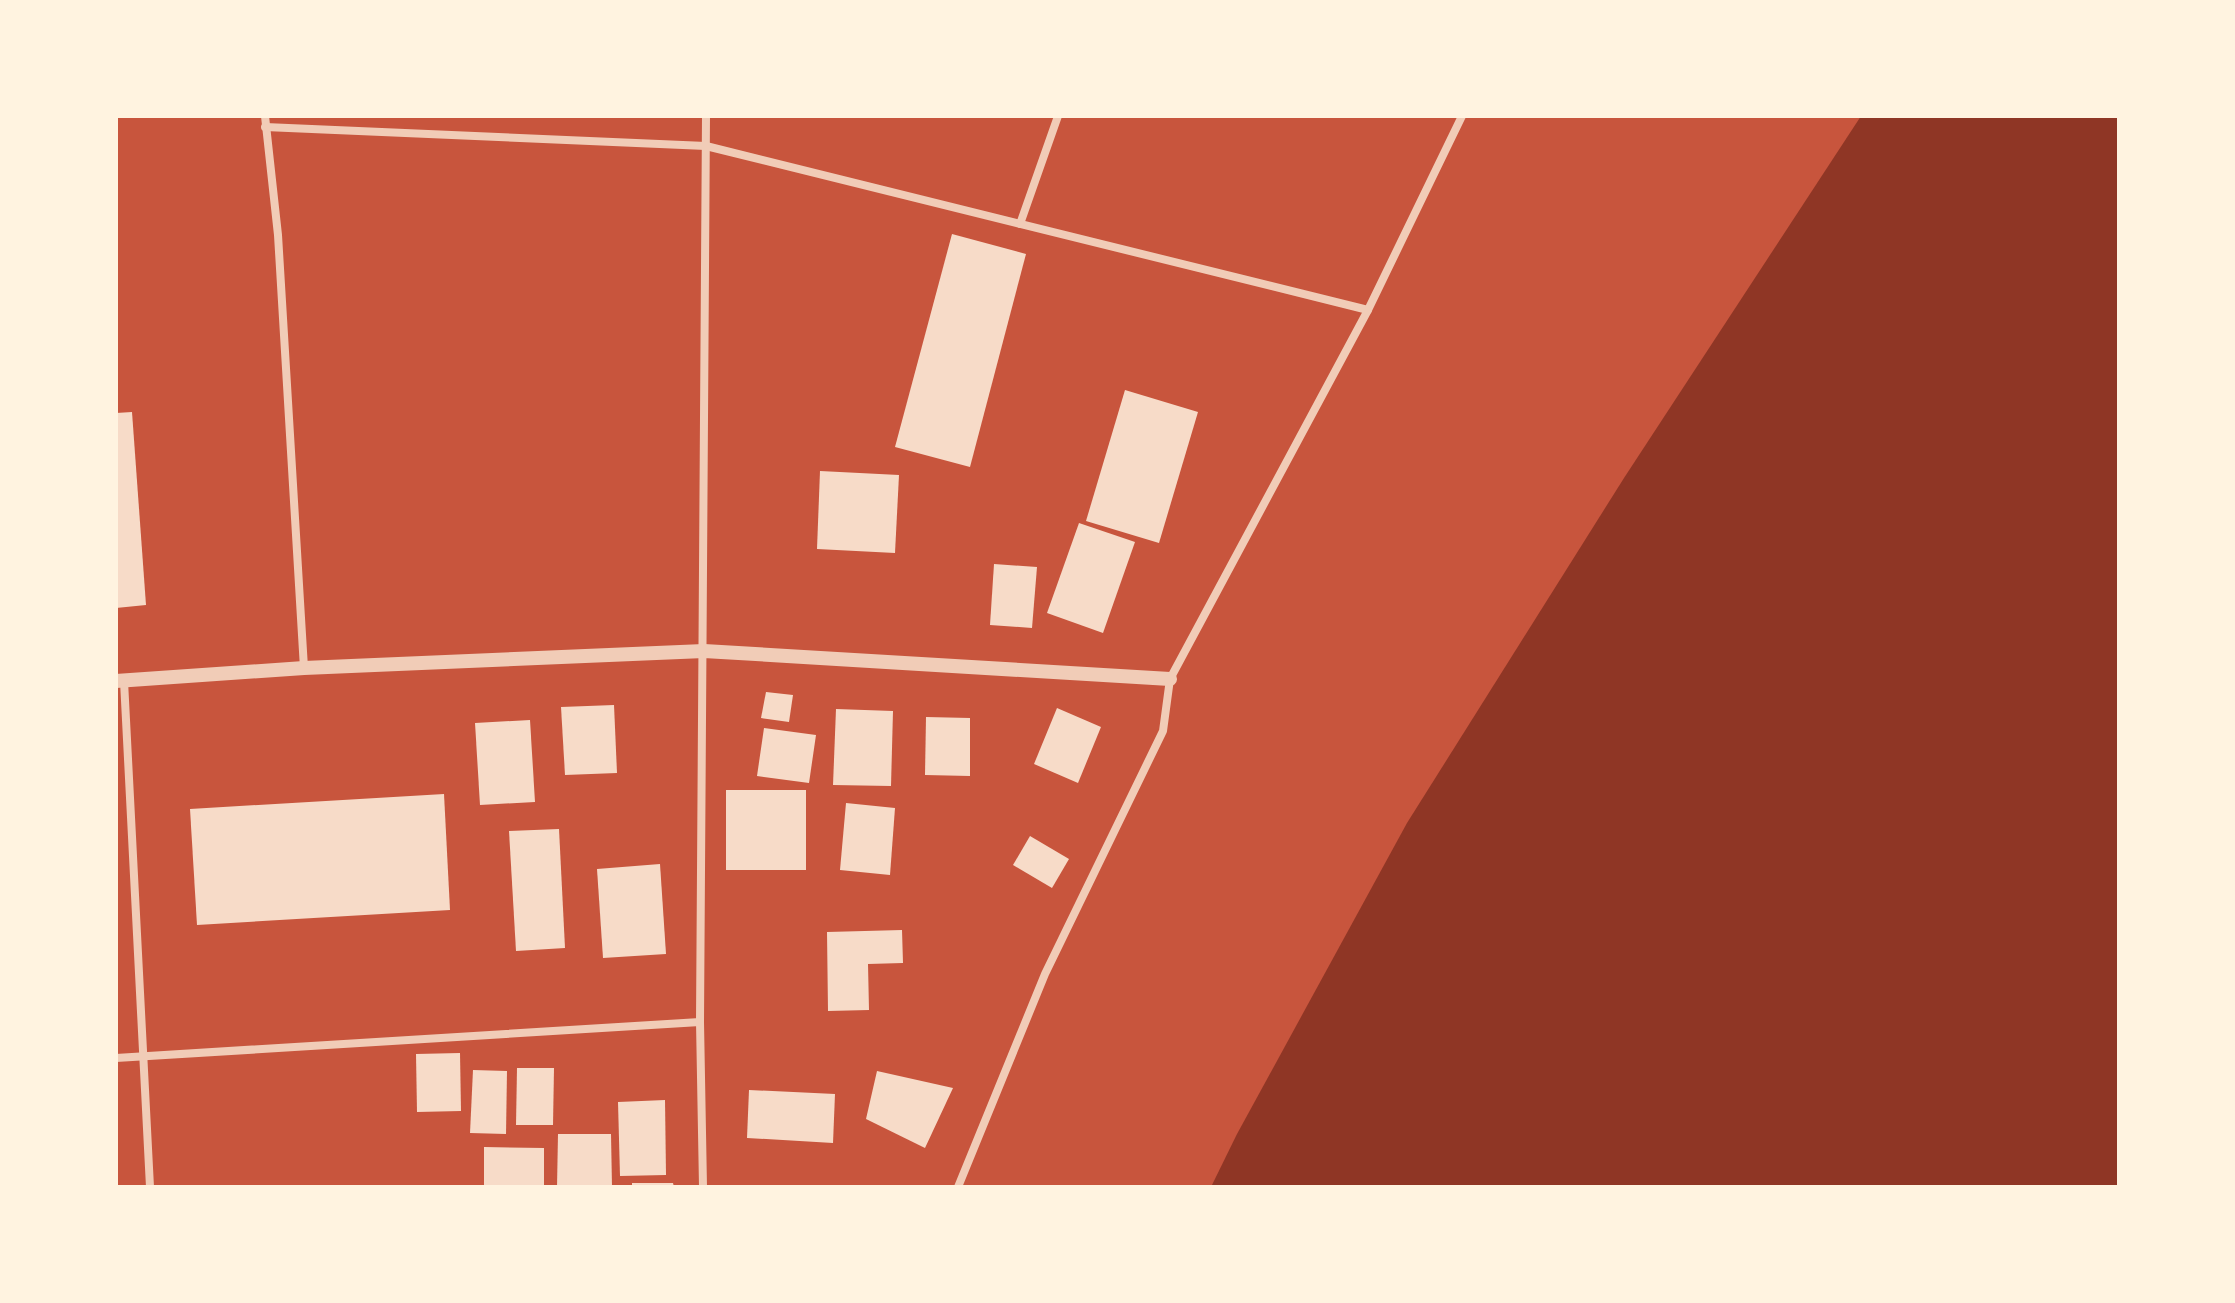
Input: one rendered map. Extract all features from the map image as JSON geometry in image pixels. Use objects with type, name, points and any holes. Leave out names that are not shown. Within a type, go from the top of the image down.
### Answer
[{"type":"street","points":[[265,116],[278,235],[304,668]]},
{"type":"street","points":[[703,1187],[700,1022],[706,116]]},
{"type":"street","points":[[1020,224],[1058,116]]},
{"type":"street","points":[[958,1187],[1045,974],[1163,731],[1170,679],[1368,310],[1462,116]]},
{"type":"street","points":[[265,127],[706,146],[1368,310]]},
{"type":"street","points":[[150,1187],[120,681],[304,668],[704,651],[1170,679]]},
{"type":"street","points":[[116,1058],[700,1022]]},
{"type":"shaded area","points":[[1861,116],[2119,116],[2119,1187],[1211,1187],[1407,823],[1624,478]]},
{"type":"building","points":[[952,234],[1026,254],[970,467],[895,447]]},
{"type":"building","points":[[1125,390],[1198,412],[1159,543],[1086,521]]},
{"type":"building","points":[[132,412],[146,605],[116,608],[116,413]]},
{"type":"building","points":[[820,471],[899,475],[895,553],[817,549]]},
{"type":"building","points":[[1079,523],[1135,542],[1103,633],[1047,613]]},
{"type":"building","points":[[994,564],[1037,567],[1032,628],[990,625]]},
{"type":"building","points":[[766,692],[793,695],[789,722],[761,718]]},
{"type":"building","points":[[614,705],[617,773],[565,775],[561,707]]},
{"type":"building","points":[[1057,708],[1101,727],[1078,783],[1034,764]]},
{"type":"building","points":[[836,709],[893,711],[891,786],[833,785]]},
{"type":"building","points":[[926,717],[970,718],[970,776],[925,775]]},
{"type":"building","points":[[530,720],[535,802],[480,805],[475,723]]},
{"type":"building","points":[[764,728],[816,735],[809,783],[757,776]]},
{"type":"building","points":[[726,790],[806,790],[806,870],[726,870]]},
{"type":"building","points":[[444,794],[450,910],[197,925],[190,809]]},
{"type":"building","points":[[846,803],[895,808],[890,875],[840,870]]},
{"type":"building","points":[[559,829],[565,948],[516,951],[509,831]]},
{"type":"building","points":[[1030,836],[1069,859],[1052,888],[1013,865]]},
{"type":"building","points":[[660,864],[666,954],[603,958],[597,869]]},
{"type":"building","points":[[902,930],[903,963],[868,964],[869,1010],[828,1011],[827,932]]},
{"type":"building","points":[[460,1053],[461,1111],[417,1112],[416,1054]]},
{"type":"building","points":[[517,1068],[554,1068],[553,1125],[516,1125]]},
{"type":"building","points":[[473,1070],[507,1071],[506,1134],[470,1133]]},
{"type":"building","points":[[877,1071],[953,1088],[925,1148],[866,1119]]},
{"type":"building","points":[[749,1090],[835,1094],[833,1143],[747,1138]]},
{"type":"building","points":[[665,1100],[666,1175],[620,1176],[618,1102]]},
{"type":"building","points":[[558,1134],[611,1134],[612,1187],[557,1187]]},
{"type":"building","points":[[484,1147],[544,1148],[544,1187],[484,1187]]},
{"type":"building","points":[[632,1183],[673,1183],[674,1187],[632,1187]]}]
